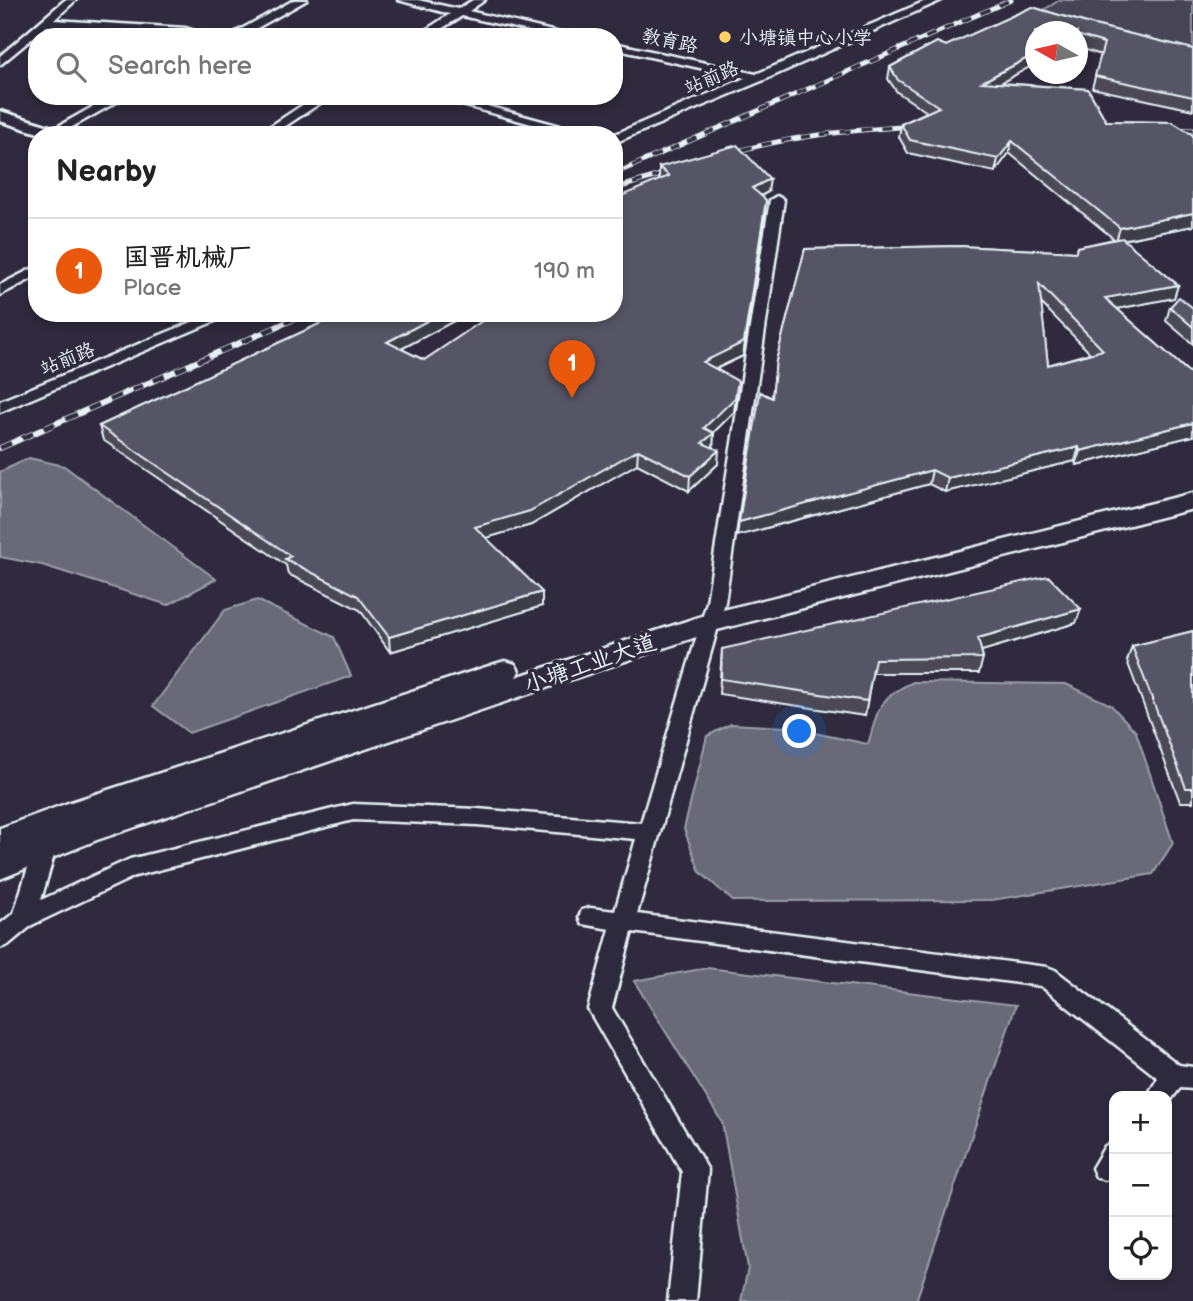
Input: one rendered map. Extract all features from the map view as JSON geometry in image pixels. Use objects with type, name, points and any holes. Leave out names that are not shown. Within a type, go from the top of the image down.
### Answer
[{"type":"main road","name":"小塘工业大道","points":[[0,841],[79,811],[714,612],[1193,484]]},
{"type":"main road","name":"小塘工业大道","points":[[0,866],[86,831],[714,612],[1193,501]]},
{"type":"main road","points":[[0,884],[46,848]]},
{"type":"street","points":[[39,28],[71,0]]},
{"type":"street","points":[[249,28],[302,0]]},
{"type":"street","points":[[404,0],[532,28]]},
{"type":"street","points":[[435,28],[480,0]]},
{"type":"street","name":"站前路","points":[[623,135],[937,0]]},
{"type":"street","points":[[45,23],[145,28]]},
{"type":"street","points":[[0,62],[28,38]]},
{"type":"street","name":"教育路","points":[[623,48],[760,78]]},
{"type":"street","points":[[71,126],[106,105]]},
{"type":"street","points":[[277,126],[311,105]]},
{"type":"street","points":[[471,105],[552,126]]},
{"type":"street","points":[[0,116],[32,126]]},
{"type":"street","points":[[682,1301],[695,1170],[600,1009],[714,612],[777,200]]},
{"type":"street","points":[[0,291],[28,275]]},
{"type":"street","name":"站前路","points":[[0,407],[205,322]]},
{"type":"street","points":[[0,938],[24,918],[130,867],[354,812],[477,817],[649,832]]},
{"type":"street","points":[[24,918],[46,848]]},
{"type":"street","points":[[590,918],[1047,977],[1184,1077],[1166,1091]]},
{"type":"shaded area","points":[[1060,0],[1193,0],[1193,57],[1088,28],[1088,21],[1062,21],[1037,14]]},
{"type":"water","points":[[29,458],[64,466],[216,579],[168,605],[42,565],[0,557],[0,472]]},
{"type":"water","points":[[257,600],[334,637],[351,676],[189,733],[153,706],[225,610]]},
{"type":"water","points":[[913,682],[1066,684],[1111,705],[1136,732],[1173,843],[1153,874],[992,900],[733,901],[700,872],[684,829],[707,736],[731,724],[785,727],[868,744],[881,706],[892,694]]},
{"type":"water","points":[[707,968],[1016,1005],[916,1301],[741,1301],[748,1268],[722,1122],[634,981]]},
{"type":"building","points":[[1032,7],[1080,21],[1025,21],[1025,59],[982,82],[1088,89],[1106,121],[1172,122],[1193,135],[1193,213],[1120,228],[1012,141],[998,159],[910,140],[901,124],[939,107],[898,80],[890,67],[937,42],[946,46]]},
{"type":"building","points":[[1088,23],[1193,49],[1193,97],[1095,76],[1104,43],[1088,38]]},
{"type":"building","points":[[737,145],[770,179],[752,188],[766,200],[744,342],[703,362],[738,381],[735,398],[704,428],[714,433],[702,443],[719,450],[690,476],[638,450],[530,511],[475,527],[542,592],[389,637],[358,596],[285,559],[291,556],[99,426],[324,322],[425,322],[387,342],[424,360],[481,322],[623,322],[623,195],[669,176],[659,167]]},
{"type":"building","points":[[1122,238],[1178,285],[1105,298],[1193,376],[1193,423],[1080,451],[1079,447],[948,478],[932,470],[739,522],[760,392],[772,398],[776,361],[805,249],[960,246],[1076,252],[1077,247]],"holes":[[[1039,284],[1103,350],[1048,365]]]},
{"type":"building","points":[[1179,297],[1193,308],[1193,327],[1170,307]]},
{"type":"building","points":[[1048,576],[1081,609],[978,638],[983,658],[875,659],[867,701],[721,679],[722,649]]},
{"type":"building","points":[[1193,631],[1193,788],[1186,788],[1132,646]]},
{"type":"railway","points":[[623,170],[1011,0]]},
{"type":"railway","points":[[723,155],[821,134],[920,126]]},
{"type":"railway","points":[[1165,129],[1193,130]]},
{"type":"railway","points":[[623,186],[677,170]]},
{"type":"railway","points":[[0,448],[287,322]]},
{"type":"place","name":"小塘镇中心小学","points":[[725,37]]},
{"type":"place","name":"国晋机械厂","points":[[572,398]]}]
